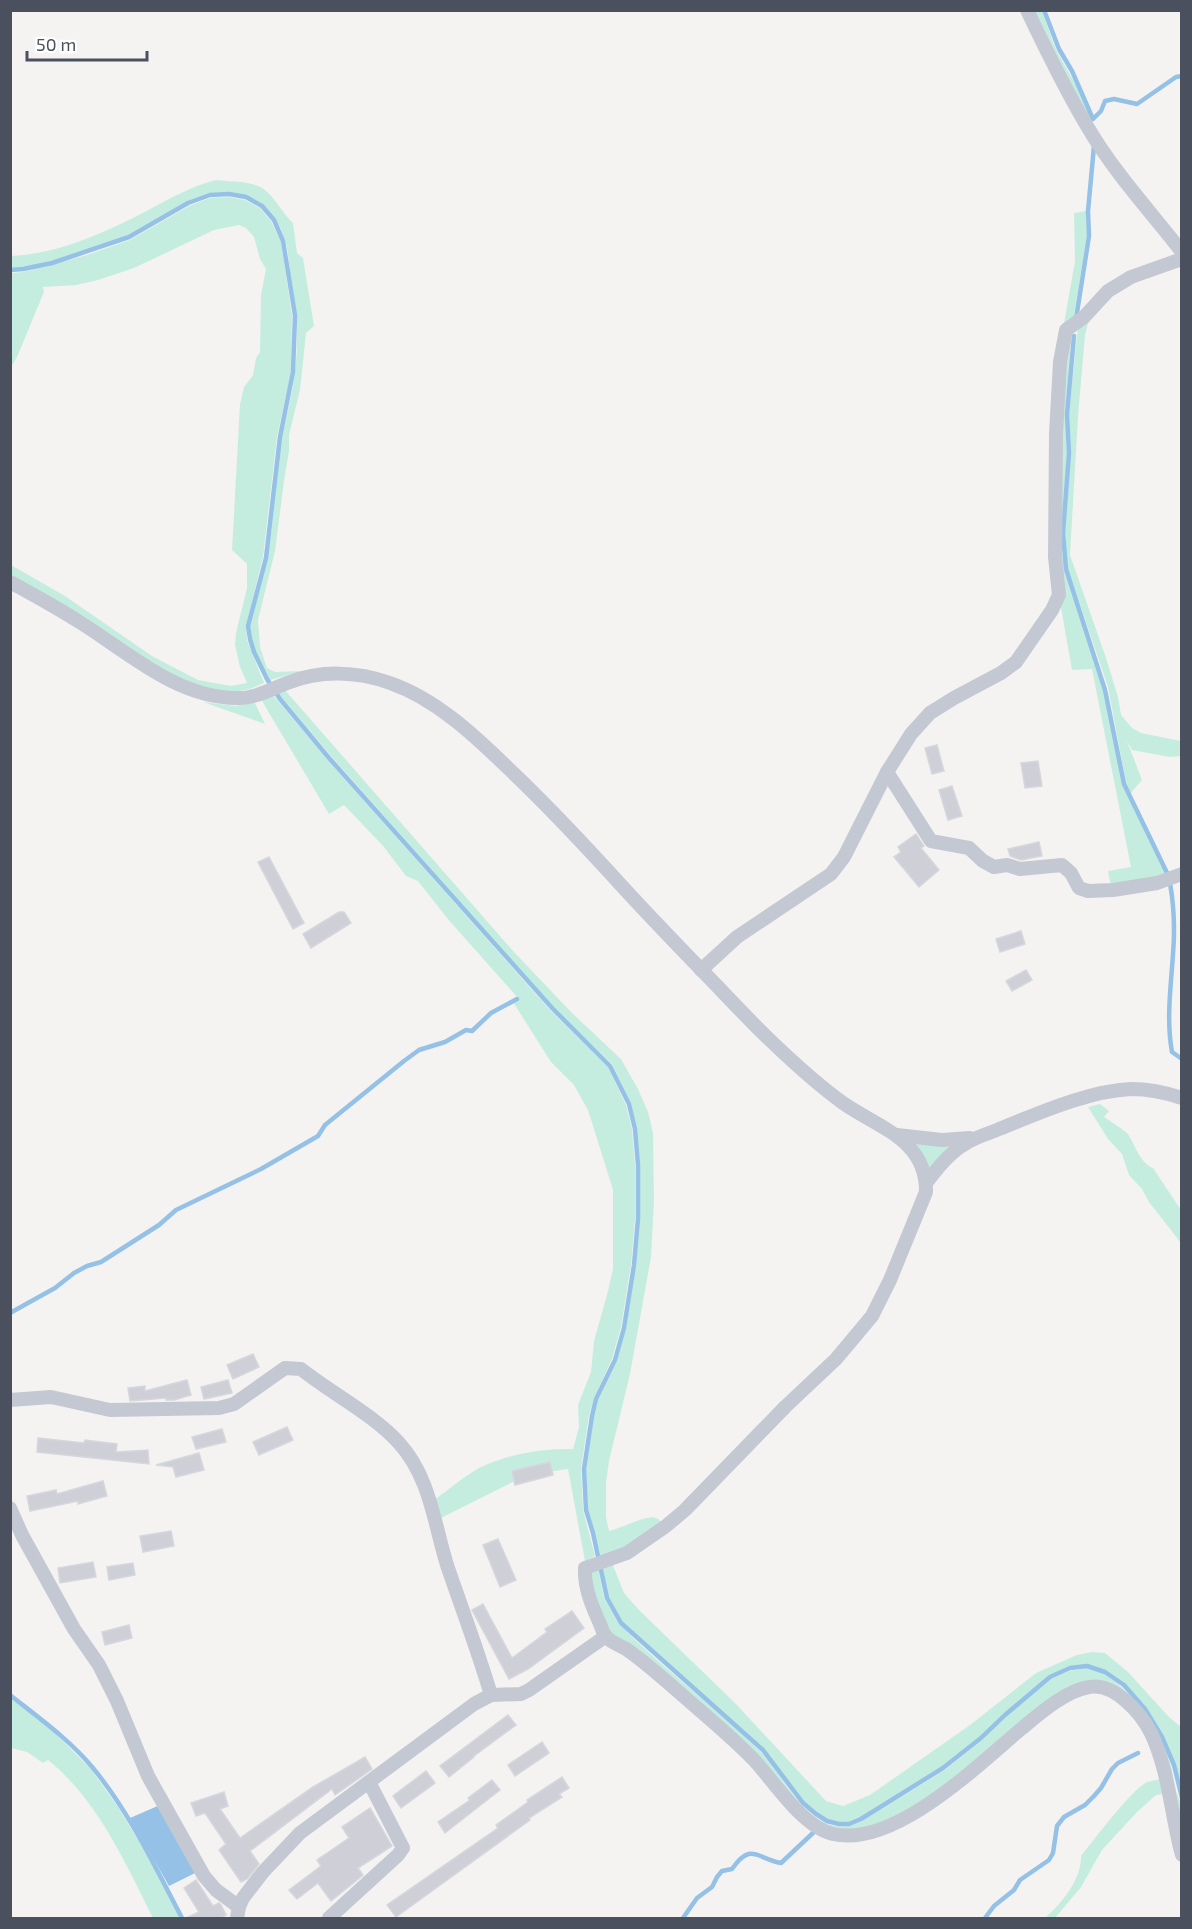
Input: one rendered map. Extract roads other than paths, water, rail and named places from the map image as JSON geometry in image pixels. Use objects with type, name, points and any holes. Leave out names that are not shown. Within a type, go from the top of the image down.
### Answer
[{"type":"street","points":[[1027,10],[1087,128],[1129,186],[1182,252]]},
{"type":"street","points":[[702,970],[737,937],[831,874],[844,857],[887,772],[910,734],[930,713],[1001,673],[1016,662],[1052,610],[1059,595],[1055,557],[1056,434],[1060,362],[1066,330],[1084,318],[1108,291],[1131,277],[1182,259]]},
{"type":"street","points":[[10,582],[80,622],[161,675],[199,693],[242,699],[321,674],[332,673],[359,675],[390,683],[422,698],[480,740],[557,814],[770,1041],[845,1105],[904,1141],[918,1157],[926,1183],[926,1192],[882,1299],[872,1316],[836,1359],[785,1407],[685,1510],[627,1553],[585,1568],[591,1602],[606,1636],[644,1662],[709,1719],[754,1761],[786,1798],[819,1830],[844,1836],[879,1830],[914,1814],[976,1767],[1045,1709],[1081,1689],[1092,1686],[1102,1688],[1130,1703],[1150,1731],[1165,1774],[1182,1856]]},
{"type":"street","points":[[887,772],[931,842],[969,848],[983,861],[994,867],[1006,865],[1020,869],[1062,865],[1071,873],[1079,888],[1088,891],[1113,890],[1157,883],[1182,874]]},
{"type":"street","points":[[926,1183],[955,1151],[966,1143],[1035,1115],[1098,1095],[1132,1089],[1182,1098]]},
{"type":"street","points":[[894,1135],[942,1140],[981,1137]]},
{"type":"street","points":[[10,1400],[51,1397],[110,1410],[219,1408],[234,1404],[285,1368],[301,1369],[385,1428],[401,1445],[420,1476],[492,1695]]},
{"type":"street","points":[[10,1508],[22,1535],[74,1629],[99,1665],[117,1701],[148,1776],[204,1876],[238,1913],[243,1898],[263,1872],[300,1833],[474,1704],[492,1695],[521,1694],[529,1690],[606,1636]]},
{"type":"street","points":[[329,1918],[403,1848],[369,1782]]},
{"type":"water","points":[[160,1805],[197,1872],[169,1886],[130,1818]]},
{"type":"waterway","points":[[1044,10],[1059,49],[1072,71],[1093,119],[1101,111],[1105,101],[1114,99],[1137,104],[1176,77],[1182,76]]},
{"type":"waterway","points":[[1076,319],[1089,236],[1088,211],[1094,146]]},
{"type":"waterway","points":[[10,270],[52,263],[129,237],[188,203],[210,195],[229,194],[246,197],[262,206],[274,220],[283,241],[295,315],[293,372],[280,437],[266,558],[248,626],[254,652],[280,699],[329,758],[553,1009],[610,1066],[629,1104],[635,1129],[638,1165],[638,1219],[634,1265],[624,1328],[615,1360],[596,1399],[584,1469],[586,1510],[607,1598],[621,1623],[763,1750],[803,1803],[827,1821],[849,1824],[861,1819],[943,1768],[1050,1677],[1070,1668],[1087,1666],[1105,1672],[1124,1685],[1145,1709],[1162,1737],[1174,1765],[1182,1798]]},
{"type":"waterway","points":[[1074,336],[1067,414],[1069,453],[1063,533],[1066,569],[1105,690],[1124,784],[1169,877]]},
{"type":"waterway","points":[[1170,883],[1174,945],[1169,1027],[1172,1052],[1182,1059]]},
{"type":"waterway","points":[[10,1313],[55,1288],[74,1273],[101,1262],[159,1225],[176,1210],[261,1169],[318,1136],[325,1125],[419,1050],[445,1042],[466,1030],[472,1031],[491,1013],[517,999]]},
{"type":"waterway","points":[[10,1695],[54,1730],[93,1768],[119,1803],[182,1918]]},
{"type":"waterway","points":[[985,1918],[994,1906],[1014,1890],[1020,1880],[1049,1860],[1053,1853],[1057,1826],[1064,1817],[1085,1805],[1101,1788],[1118,1763],[1138,1753]]},
{"type":"waterway","points":[[683,1918],[697,1898],[712,1887],[722,1871],[732,1869],[744,1856],[754,1854],[781,1863],[814,1832]]}]
